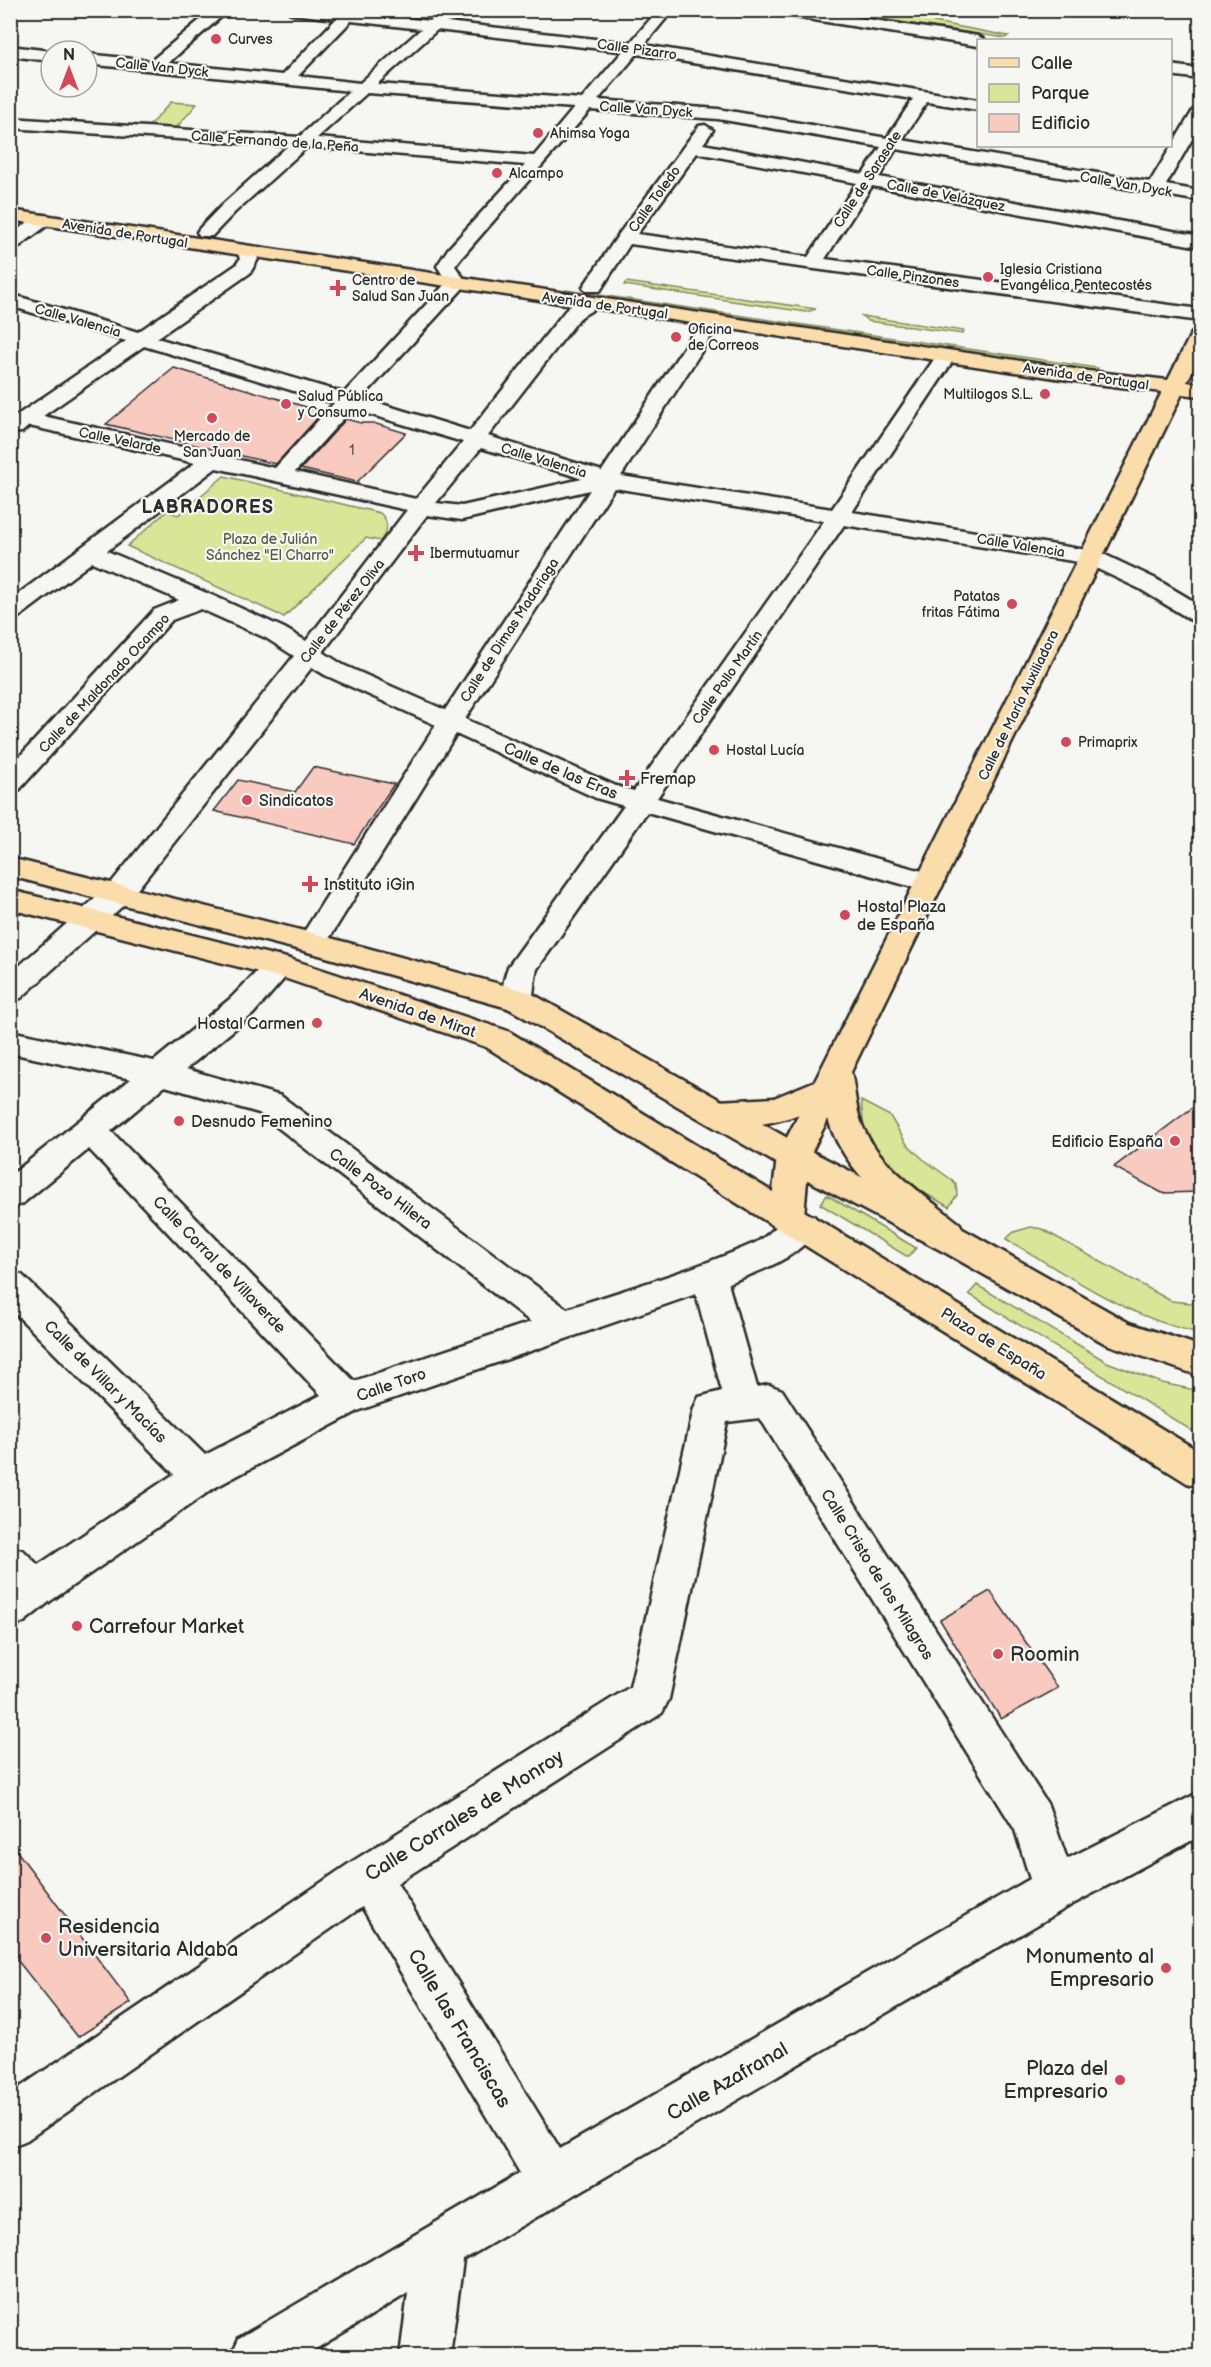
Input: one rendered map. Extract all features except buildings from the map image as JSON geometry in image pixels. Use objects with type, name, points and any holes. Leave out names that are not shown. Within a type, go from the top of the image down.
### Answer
[{"type":"main road","name":"Avenida de Portugal","points":[[10,201],[206,231],[452,275]]},
{"type":"main road","name":"Avenida de Portugal","points":[[10,215],[246,251],[452,275],[1190,381]]},
{"type":"main road","name":"Avenida de Portugal","points":[[591,295],[711,321],[946,356],[1135,383],[1190,381]]},
{"type":"main road","name":"Calle de María Auxiliadora","points":[[794,1221],[794,1157],[1091,557],[1190,381],[1200,336]]},
{"type":"main road","points":[[10,867],[312,942],[518,1000],[794,1157],[958,1243],[1118,1334],[1200,1361]]},
{"type":"main road","name":"Avenida de Mirat","points":[[10,899],[279,966],[497,1039],[794,1221]]},
{"type":"main road","points":[[717,1113],[758,1112],[778,1108],[830,1082],[845,1125],[873,1168],[958,1243]]},
{"type":"main road","name":"Plaza de España","points":[[794,1221],[1200,1471]]},
{"type":"street","points":[[155,66],[222,10]]},
{"type":"street","name":"Calle Pizarro","points":[[293,10],[350,13],[634,48],[977,105]]},
{"type":"street","points":[[206,231],[449,10]]},
{"type":"street","points":[[280,475],[348,400],[452,275],[480,223],[487,219],[538,161],[666,10]]},
{"type":"street","points":[[776,10],[977,41]]},
{"type":"street","points":[[286,80],[350,13]]},
{"type":"street","points":[[10,51],[39,55]]},
{"type":"street","name":"Calle Van Dyck","points":[[99,60],[363,88],[718,114],[1200,196]]},
{"type":"street","points":[[1172,70],[1200,74]]},
{"type":"street","name":"Calle de Sarasate","points":[[813,263],[890,142],[923,96]]},
{"type":"street","points":[[1155,189],[1178,137],[1200,112]]},
{"type":"street","name":"Calle Toledo","points":[[591,295],[625,238],[718,114]]},
{"type":"street","name":"Calle Fernando de la Peña","points":[[10,123],[303,142],[538,161]]},
{"type":"street","name":"Calle de Velázquez","points":[[692,147],[1200,242]]},
{"type":"street","points":[[10,244],[43,220]]},
{"type":"street","name":"Calle Pinzones","points":[[625,238],[1200,315]]},
{"type":"street","points":[[18,424],[243,269],[249,259],[246,251]]},
{"type":"street","name":"Calle de Pérez Oliva","points":[[10,991],[118,894],[308,655],[421,507],[477,439],[486,422],[572,315],[591,295]]},
{"type":"street","name":"Calle Valencia","points":[[10,300],[348,400],[606,480],[1091,557],[1148,584],[1200,615]]},
{"type":"street","name":"Calle de Dimas Madariaga","points":[[312,942],[450,722],[711,321]]},
{"type":"street","name":"Calle Pollo Martín","points":[[518,1000],[518,981],[523,967],[640,803],[838,517],[946,356]]},
{"type":"street","name":"Calle Velarde","points":[[18,424],[213,460]]},
{"type":"street","points":[[10,612],[213,460],[421,507],[462,513],[606,480]]},
{"type":"street","points":[[90,552],[275,633],[308,655]]},
{"type":"street","name":"Calle de Maldonado Ocampo","points":[[10,784],[163,615],[193,602],[208,602]]},
{"type":"street","name":"Calle de las Eras","points":[[308,655],[334,670],[606,792],[930,883]]},
{"type":"street","points":[[10,1195],[242,1006],[279,966]]},
{"type":"street","name":"Calle Pozo Hilera","points":[[10,1042],[158,1073],[270,1104],[561,1325]]},
{"type":"street","name":"Calle Corral de Villaverde","points":[[90,1130],[348,1399]]},
{"type":"street","name":"Calle Toro","points":[[19,1587],[201,1476],[348,1399],[709,1276],[772,1250],[794,1221]]},
{"type":"street","points":[[709,1276],[744,1404]]},
{"type":"street","name":"Calle de Villar y Macías","points":[[10,1286],[201,1476]]},
{"type":"street","name":"Calle Cristo de los Milagros","points":[[744,1404],[770,1401],[1033,1820],[1055,1889]]},
{"type":"street","name":"Calle Corrales de Monroy","points":[[10,2123],[368,1876],[648,1699],[712,1408],[744,1404]]},
{"type":"street","name":"Calle Azafranal","points":[[257,2356],[440,2246],[928,1965],[1055,1889],[1200,1813]]},
{"type":"street","name":"Calle las Franciscas","points":[[368,1876],[552,2181]]},
{"type":"street","points":[[425,2356],[440,2246]]},
{"type":"green space","points":[[843,11],[932,11],[928,16],[934,22],[1008,36],[1005,38],[841,13]]},
{"type":"green space","points":[[171,102],[197,104],[176,128],[149,126]]},
{"type":"green space","points":[[626,282],[816,309],[806,312],[624,285]]},
{"type":"green space","points":[[566,290],[1098,368],[1097,372],[563,293]]},
{"type":"green space","points":[[862,316],[964,331],[963,334],[868,321]]},
{"type":"green space","name":"Plaza de Julián Sánchez \"El Charro\"","points":[[224,476],[380,513],[387,523],[385,534],[380,541],[366,538],[284,617],[127,546],[167,511],[178,515]]},
{"type":"green space","points":[[861,1101],[890,1116],[906,1143],[923,1159],[952,1180],[956,1185],[957,1195],[949,1207],[908,1182],[888,1167],[873,1151],[867,1140]]},
{"type":"green space","points":[[827,1195],[916,1248],[908,1257],[820,1204]]},
{"type":"green space","points":[[1031,1227],[1042,1229],[1171,1301],[1191,1303],[1200,1301],[1200,1333],[1124,1307],[1006,1239],[1014,1232]]},
{"type":"green space","points":[[977,1285],[1107,1362],[1162,1383],[1200,1391],[1199,1435],[969,1294]]},
{"type":"place","name":"Curves","points":[[216,39]]},
{"type":"place","name":"Ahimsa Yoga","points":[[538,133]]},
{"type":"place","name":"Alcampo","points":[[497,173]]},
{"type":"place","name":"Iglesia Cristiana Evangélica Pentecostés","points":[[988,277]]},
{"type":"place","name":"Centro de Salud San Juan","points":[[338,288]]},
{"type":"place","name":"Oficina de Correos","points":[[676,337]]},
{"type":"place","name":"Multilogos S.L.","points":[[1045,394]]},
{"type":"place","name":"Salud Pública y Consumo","points":[[286,404]]},
{"type":"place","name":"Mercado de San Juan","points":[[212,418]]},
{"type":"place","name":"Ibermutuamur","points":[[416,553]]},
{"type":"place","name":"Patatas fritas Fátima","points":[[1012,604]]},
{"type":"place","name":"Primaprix","points":[[1066,742]]},
{"type":"place","name":"Hostal Lucía","points":[[714,750]]},
{"type":"place","name":"Fremap","points":[[627,778]]},
{"type":"place","name":"Sindicatos","points":[[247,800]]},
{"type":"place","name":"Instituto iGin","points":[[310,884]]},
{"type":"place","name":"Hostal Plaza de España","points":[[845,915]]},
{"type":"place","name":"Hostal Carmen","points":[[317,1023]]},
{"type":"place","name":"Desnudo Femenino","points":[[179,1121]]},
{"type":"place","name":"Edificio España","points":[[1175,1141]]},
{"type":"place","name":"Carrefour Market","points":[[77,1626]]},
{"type":"place","name":"Roomin","points":[[998,1654]]},
{"type":"place","name":"Residencia Universitaria Aldaba","points":[[46,1938]]},
{"type":"place","name":"Monumento al Empresario","points":[[1166,1968]]},
{"type":"place","name":"Plaza del Empresario","points":[[1120,2080]]},
{"type":"district","name":"LABRADORES","points":[[208,507]]}]
